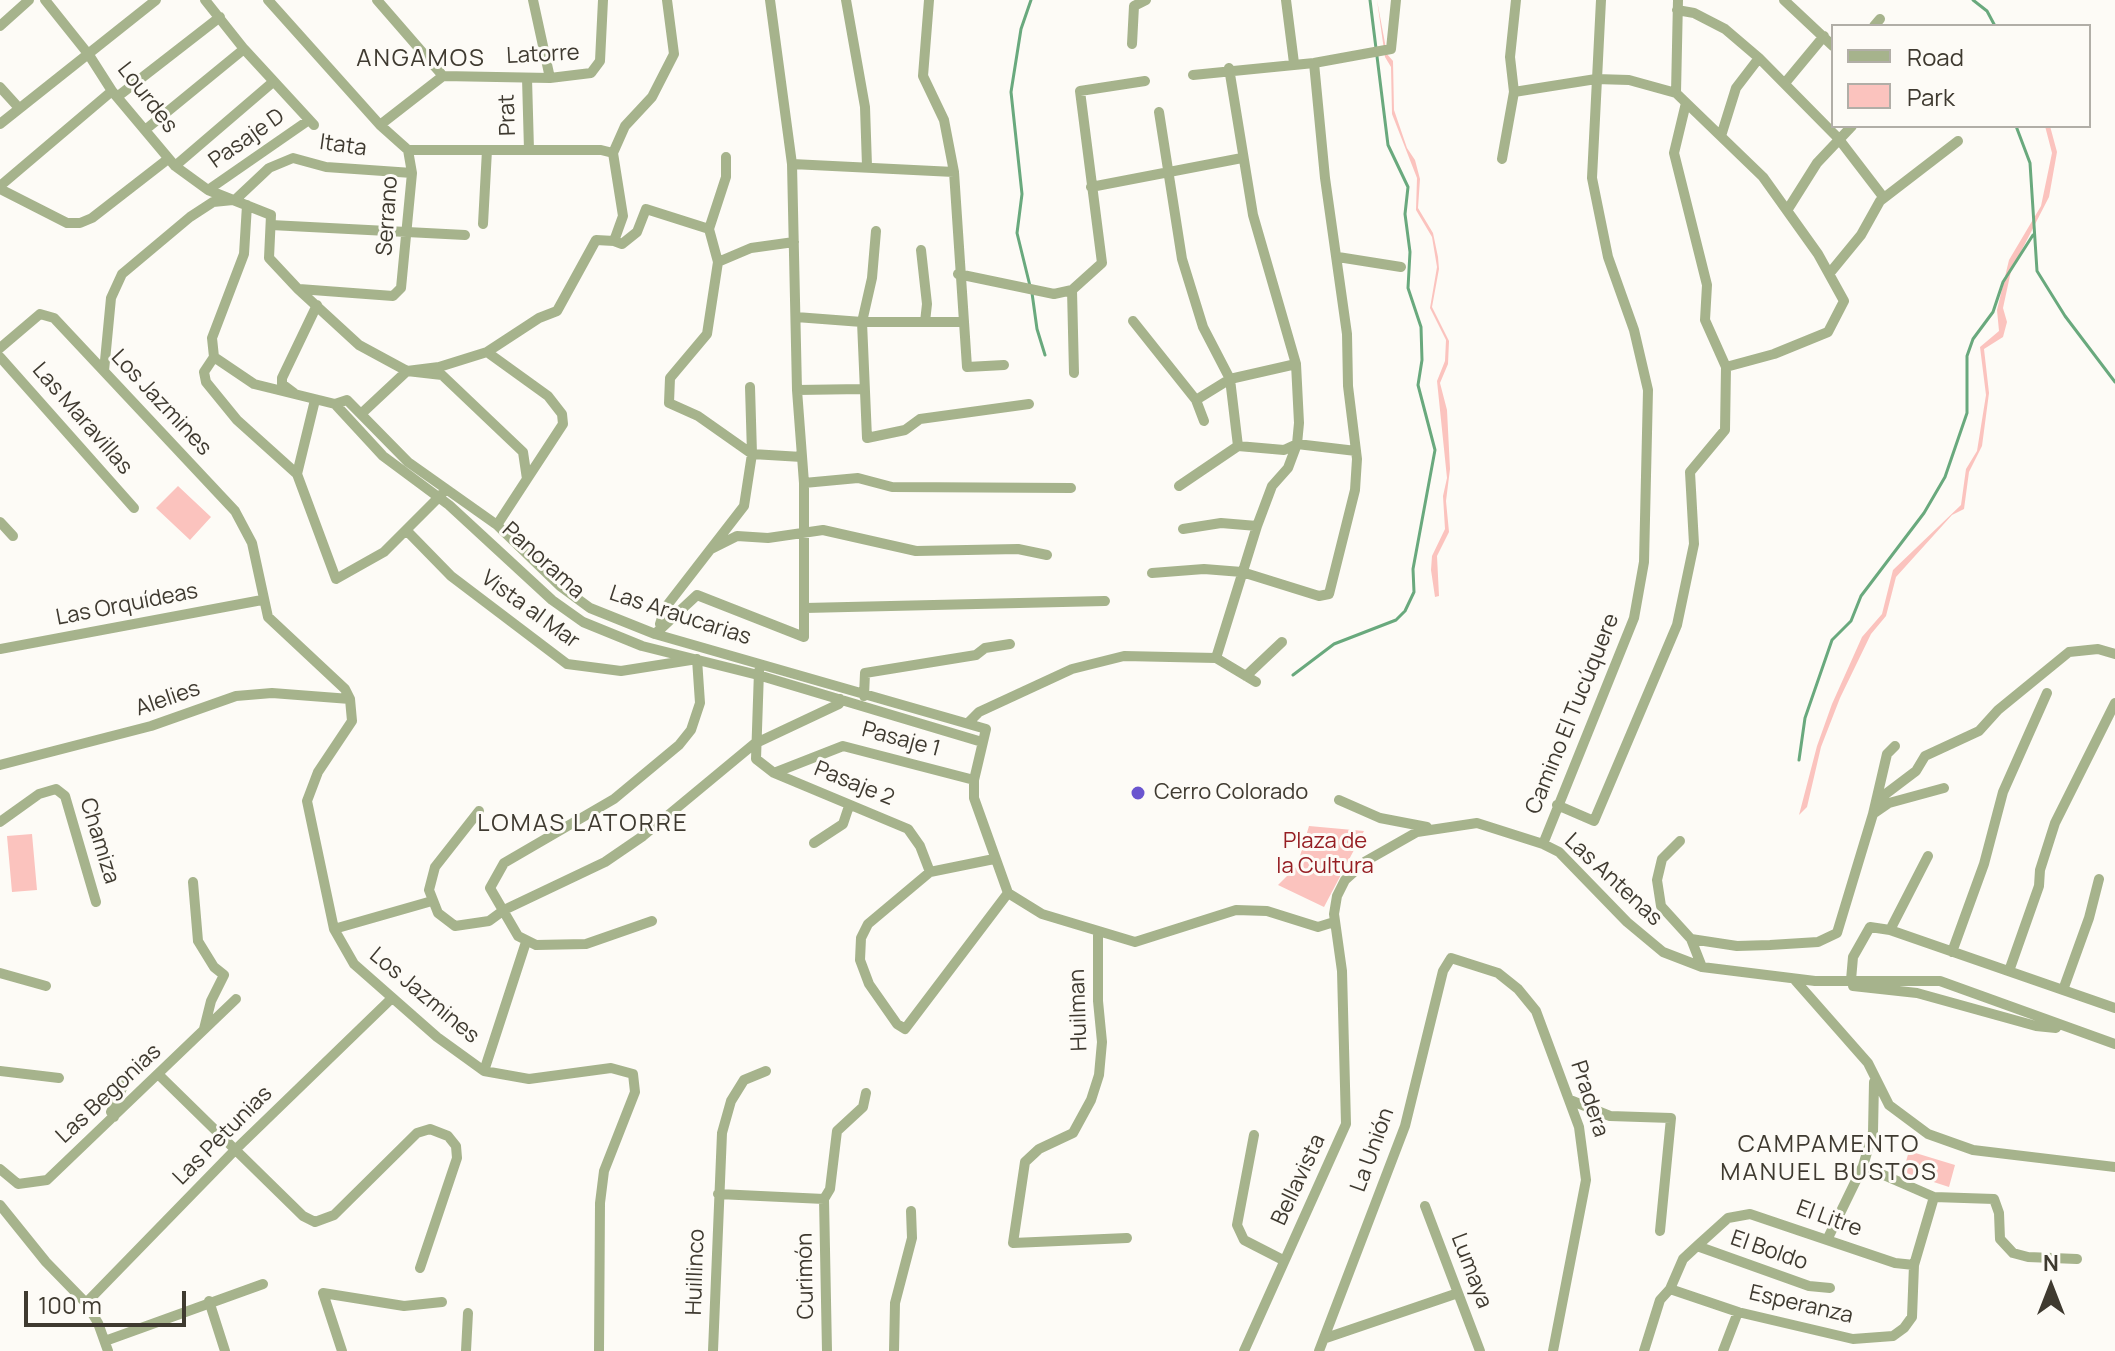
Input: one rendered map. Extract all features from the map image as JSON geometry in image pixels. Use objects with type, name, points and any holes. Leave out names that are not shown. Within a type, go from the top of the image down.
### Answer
[{"type":"street","points":[[0,26],[29,0]]},
{"type":"street","name":"Lourdes","points":[[45,0],[89,55],[115,94],[172,162],[208,190],[271,215],[271,225]]},
{"type":"street","points":[[0,124],[156,0]]},
{"type":"street","points":[[205,0],[220,17],[244,49],[273,82],[172,162],[92,218],[80,223],[67,223],[0,188],[115,94],[220,17]]},
{"type":"street","name":"Serrano","points":[[268,0],[380,125],[408,150],[412,173],[401,288],[393,296],[298,289]]},
{"type":"street","points":[[377,0],[443,76],[380,125]]},
{"type":"street","points":[[533,0],[550,78]]},
{"type":"street","name":"Latorre","points":[[443,76],[550,78],[596,70],[603,0]]},
{"type":"street","points":[[614,241],[623,216],[613,153],[625,126],[652,97],[674,54],[667,0]]},
{"type":"street","points":[[657,630],[697,595],[804,637],[804,483],[797,390],[792,164],[770,0]]},
{"type":"street","points":[[846,0],[865,107],[867,166]]},
{"type":"street","points":[[929,0],[923,76],[944,120],[954,172],[958,274],[967,367],[1004,365]]},
{"type":"street","points":[[1132,44],[1134,6],[1146,0]]},
{"type":"street","points":[[1286,0],[1294,63]]},
{"type":"street","points":[[1193,75],[1229,68],[1314,63],[1391,49],[1396,0]]},
{"type":"street","points":[[1502,159],[1514,92],[1510,57],[1516,0]]},
{"type":"street","name":"Camino El Tucúquere","points":[[1543,844],[1634,618],[1644,562],[1648,390],[1634,330],[1608,257],[1592,178],[1601,0]]},
{"type":"street","points":[[1791,2],[1831,44]]},
{"type":"street","points":[[1676,93],[1678,5],[1725,29],[1759,58],[1838,138],[1884,198]]},
{"type":"street","points":[[1785,83],[1824,36]]},
{"type":"street","points":[[145,130],[244,49]]},
{"type":"street","points":[[1721,136],[1736,88],[1759,58]]},
{"type":"street","points":[[1152,573],[1204,569],[1242,572],[1319,596],[1329,594],[1355,490],[1356,451],[1338,257],[1325,178],[1314,63]]},
{"type":"street","points":[[1216,658],[1272,486],[1288,468],[1297,444],[1296,364],[1253,215],[1229,68]]},
{"type":"street","name":"Prat","points":[[527,78],[529,150]]},
{"type":"street","points":[[1514,92],[1596,79],[1629,80],[1676,93],[1763,177],[1788,209],[1844,301],[1828,332],[1774,354],[1726,367]]},
{"type":"street","points":[[958,274],[1054,294],[1072,290],[1102,263],[1080,91],[1145,81]]},
{"type":"street","name":"Pasaje D","points":[[208,190],[312,123],[273,82]]},
{"type":"street","points":[[0,87],[19,108]]},
{"type":"street","points":[[1557,805],[1594,821],[1677,625],[1694,544],[1690,472],[1725,430],[1726,367],[1705,320],[1707,285],[1674,153],[1686,103]]},
{"type":"street","points":[[1159,112],[1182,259],[1203,327],[1230,379],[1238,446]]},
{"type":"street","points":[[1788,209],[1817,163],[1850,128]]},
{"type":"street","points":[[1829,274],[1861,235],[1884,198],[1958,141]]},
{"type":"street","points":[[408,150],[601,150],[613,153]]},
{"type":"street","points":[[483,224],[487,150]]},
{"type":"street","points":[[726,157],[726,177],[709,229],[718,262],[707,334],[670,378],[669,403],[698,416],[752,454],[802,457]]},
{"type":"street","name":"Itata","points":[[235,200],[269,168],[293,158],[326,167],[412,173]]},
{"type":"street","points":[[1091,187],[1242,158]]},
{"type":"street","points":[[792,164],[954,172]]},
{"type":"street","points":[[104,371],[111,298],[122,274],[190,217],[213,202],[235,200]]},
{"type":"street","points":[[247,205],[244,254],[212,338],[214,357],[204,372],[206,382],[237,420],[297,474],[336,579],[384,552],[408,532],[446,487]]},
{"type":"street","points":[[361,414],[407,371],[439,367],[487,352],[539,318],[557,311],[596,240],[622,244],[637,232],[646,209],[709,229]]},
{"type":"street","points":[[465,235],[408,235],[271,225],[269,258],[359,345],[407,371],[442,375],[489,416],[523,452],[527,479]]},
{"type":"street","points":[[876,231],[872,278],[862,322],[867,438],[905,430],[920,419],[1029,404]]},
{"type":"street","points":[[718,262],[751,248],[794,242]]},
{"type":"street","points":[[921,250],[927,304],[925,322]]},
{"type":"street","points":[[1338,257],[1401,267]]},
{"type":"street","points":[[1072,290],[1074,373]]},
{"type":"street","points":[[297,395],[282,384],[282,378],[317,305]]},
{"type":"street","name":"Los Jazmines","points":[[0,348],[36,316],[44,313],[54,318],[235,511],[252,543],[268,617],[337,677],[350,699],[352,721],[318,772],[307,801],[334,929],[354,964],[391,999],[484,1071],[529,1079],[620,1068],[627,1070],[635,1079],[635,1092],[604,1171],[599,1219],[599,1351]]},
{"type":"street","points":[[796,317],[862,322],[962,322]]},
{"type":"street","points":[[1133,321],[1196,400],[1204,421]]},
{"type":"street","points":[[487,352],[548,396],[562,414],[563,424],[497,525]]},
{"type":"street","name":"Las Maravillas","points":[[0,357],[134,508]]},
{"type":"street","points":[[214,357],[254,384],[335,404]]},
{"type":"street","points":[[1196,400],[1230,379],[1296,364]]},
{"type":"street","points":[[657,630],[665,608],[744,506],[752,454],[750,387]]},
{"type":"street","points":[[797,390],[863,389]]},
{"type":"street","points":[[297,474],[315,400]]},
{"type":"street","name":"Las Araucarias","points":[[335,404],[347,400],[408,462],[497,525],[560,586],[590,608],[864,696],[986,729],[982,742]]},
{"type":"street","name":"Panorama","points":[[335,404],[383,456],[487,537],[552,600],[583,622],[642,646],[758,675],[982,742]]},
{"type":"street","points":[[1179,486],[1238,446],[1284,450],[1297,444],[1356,451]]},
{"type":"street","points":[[804,483],[858,478],[892,487],[1071,488]]},
{"type":"street","points":[[0,522],[13,536]]},
{"type":"street","points":[[1183,529],[1221,523],[1257,526]]},
{"type":"street","points":[[711,549],[737,536],[768,538],[823,530],[916,551],[1018,549],[1047,555]]},
{"type":"street","name":"Vista al Mar","points":[[408,532],[451,576],[567,664],[621,671],[697,659]]},
{"type":"street","name":"Las Orquídeas","points":[[0,649],[262,600]]},
{"type":"street","points":[[805,608],[1105,601]]},
{"type":"street","points":[[968,723],[979,712],[1072,669],[1124,656],[1216,658],[1251,679],[1282,642]]},
{"type":"street","points":[[864,696],[865,673],[976,655],[985,648],[1010,644]]},
{"type":"street","points":[[1873,814],[1883,796],[1916,771],[1925,756],[1979,731],[1998,710],[2069,652],[2098,649],[2115,654]]},
{"type":"street","points":[[652,921],[586,944],[552,946],[526,942],[511,927],[490,888],[504,863],[614,799],[679,745],[691,730],[700,703],[697,659]]},
{"type":"street","points":[[761,663],[754,744],[756,759],[774,773]]},
{"type":"street","name":"Alelies","points":[[0,765],[151,726],[236,696],[272,693],[350,699]]},
{"type":"street","points":[[1952,952],[1984,864],[2003,792],[2047,693]]},
{"type":"street","points":[[479,811],[435,867],[429,890],[438,913],[455,926],[479,925],[605,862],[643,836],[754,744],[839,704],[840,699]]},
{"type":"street","points":[[2009,971],[2039,886],[2040,870],[2055,823],[2115,703]]},
{"type":"street","points":[[982,742],[974,780],[974,798],[994,859],[1008,893],[1042,914],[1135,942],[1236,910],[1253,910],[1318,927],[1334,922]]},
{"type":"street","name":"Pasaje 1","points":[[774,773],[843,746],[974,780]]},
{"type":"street","points":[[1691,939],[1737,946],[1770,945],[1818,942],[1837,933],[1873,814],[1887,754],[1895,746]]},
{"type":"street","name":"Pasaje 2","points":[[774,773],[908,829],[916,837],[930,872]]},
{"type":"street","points":[[1873,814],[1889,803],[1944,788]]},
{"type":"street","name":"Chamiza","points":[[0,822],[39,794],[56,789],[61,793],[96,902]]},
{"type":"street","points":[[1339,800],[1380,818],[1433,828]]},
{"type":"street","points":[[814,843],[843,824],[849,806]]},
{"type":"street","name":"Las Antenas","points":[[1334,922],[1337,896],[1345,880],[1391,843],[1433,828],[1477,823],[1559,852],[1627,922],[1663,952],[1702,967],[1917,993],[2036,1026],[2068,1029]]},
{"type":"street","points":[[1680,841],[1662,859],[1657,880],[1661,906],[1691,939],[1702,967]]},
{"type":"street","points":[[1890,930],[1928,856]]},
{"type":"street","points":[[994,859],[930,872],[868,924],[861,938],[860,960],[869,984],[897,1024],[905,1029],[1008,893]]},
{"type":"street","points":[[2063,990],[2099,879]]},
{"type":"street","points":[[193,882],[198,941],[214,967],[224,975],[211,1001],[203,1031]]},
{"type":"street","points":[[334,929],[432,901]]},
{"type":"street","name":"Bellavista","points":[[1244,1351],[1346,1124],[1342,971],[1334,922]]},
{"type":"street","points":[[1851,980],[1853,957],[1870,927],[1890,930],[2115,1008]]},
{"type":"street","name":"Huilman","points":[[1098,932],[1098,1001],[1102,1042],[1099,1075],[1091,1100],[1073,1133],[1039,1149],[1025,1162],[1013,1243],[1127,1238]]},
{"type":"street","points":[[484,1071],[526,942]]},
{"type":"street","name":"Pradera","points":[[1451,958],[1498,973],[1518,989],[1536,1011],[1570,1100],[1586,1155],[1586,1180],[1553,1351]]},
{"type":"street","name":"La Unión","points":[[1319,1351],[1405,1126],[1443,971],[1451,958]]},
{"type":"street","points":[[0,973],[46,986]]},
{"type":"street","points":[[1794,979],[1868,1063],[1889,1105],[1928,1134],[1973,1150],[2115,1167]]},
{"type":"street","name":"Las Antenas","points":[[1815,981],[1940,981],[2115,1044]]},
{"type":"street","name":"Las Begonias","points":[[0,1169],[18,1184],[38,1184],[159,1075],[236,999]]},
{"type":"street","name":"Las Petunias","points":[[86,1303],[236,1149],[391,999]]},
{"type":"street","points":[[0,1071],[59,1078]]},
{"type":"street","name":"Huillinco","points":[[713,1351],[722,1133],[731,1101],[744,1080],[766,1071]]},
{"type":"street","points":[[159,1075],[303,1216],[315,1222],[334,1215],[417,1133],[430,1129],[440,1132],[456,1146],[457,1158],[420,1268]]},
{"type":"street","points":[[114,1117],[111,1112],[124,1084],[122,1080]]},
{"type":"street","points":[[1827,1240],[1863,1166],[1873,1132],[1875,1080]]},
{"type":"street","name":"Curimón","points":[[827,1351],[824,1199],[830,1189],[837,1131],[863,1107],[866,1093]]},
{"type":"street","points":[[1570,1100],[1610,1116],[1671,1118],[1660,1231]]},
{"type":"street","points":[[1254,1135],[1237,1225],[1244,1240],[1283,1260]]},
{"type":"street","points":[[1863,1166],[1934,1197],[1994,1199],[1999,1213],[2000,1239],[2013,1253],[2028,1257],[2077,1259]]},
{"type":"street","points":[[718,1194],[824,1199]]},
{"type":"street","name":"Esperanza","points":[[1670,1289],[1738,1312],[1853,1339],[1893,1336],[1912,1317],[1914,1265],[1934,1197]]},
{"type":"street","points":[[0,1205],[46,1262],[86,1303],[107,1346],[209,1301],[263,1284]]},
{"type":"street","name":"Lumaya","points":[[1425,1206],[1480,1351]]},
{"type":"street","points":[[894,1351],[895,1303],[912,1238],[911,1211]]},
{"type":"street","name":"El Litre","points":[[1670,1289],[1683,1259],[1728,1218],[1750,1214],[1895,1263],[1914,1265]]},
{"type":"street","name":"El Boldo","points":[[1697,1246],[1809,1286],[1830,1288]]},
{"type":"street","points":[[1644,1351],[1660,1300],[1670,1289]]},
{"type":"street","points":[[342,1351],[323,1293],[404,1306],[442,1302]]},
{"type":"street","points":[[1326,1338],[1458,1293]]},
{"type":"street","points":[[209,1301],[225,1351]]},
{"type":"street","points":[[1723,1351],[1738,1312]]},
{"type":"street","points":[[466,1351],[468,1313]]},
{"type":"green space","points":[[1377,0],[1387,54],[1393,61],[1394,110],[1407,148],[1415,160],[1420,179],[1418,208],[1433,233],[1438,257],[1439,269],[1432,307],[1449,341],[1448,364],[1440,383],[1447,410],[1450,469],[1446,501],[1449,532],[1437,556],[1439,596],[1435,597],[1432,556],[1445,529],[1443,496],[1447,478],[1437,381],[1445,361],[1446,340],[1430,308],[1437,267],[1432,237],[1416,210],[1417,178],[1392,114],[1391,67],[1385,57]]},
{"type":"green space","points":[[2046,128],[2051,128],[2057,152],[2049,197],[2011,271],[2003,308],[2007,322],[2003,337],[1984,349],[1989,393],[1982,446],[1969,472],[1964,509],[1952,515],[1896,577],[1886,616],[1871,634],[1840,698],[1821,747],[1807,807],[1799,815],[1817,746],[1832,704],[1862,637],[1882,614],[1893,570],[1961,505],[1966,469],[1977,451],[1986,395],[1980,347],[1999,331],[1997,310],[2009,260],[2041,206],[2052,153]]},
{"type":"green space","points":[[178,486],[211,517],[190,540],[156,508]]},
{"type":"green space","name":"Plaza de la Cultura","points":[[1309,826],[1364,831],[1324,907],[1278,885],[1297,866]]},
{"type":"green space","points":[[32,834],[37,890],[12,892],[7,836]]},
{"type":"green space","points":[[1909,1151],[1955,1165],[1949,1187],[1903,1172]]},
{"type":"waterway","points":[[1030,286],[1017,233],[1022,194],[1011,92],[1021,29],[1031,0]]},
{"type":"waterway","points":[[1293,675],[1334,644],[1396,620],[1405,611],[1414,592],[1413,569],[1435,450],[1418,385],[1422,360],[1421,327],[1408,288],[1410,252],[1405,214],[1408,187],[1388,145],[1370,0]]},
{"type":"waterway","points":[[1973,0],[1987,11],[1994,24]]},
{"type":"waterway","points":[[2017,128],[2030,163],[2037,271],[2065,316],[2115,382]]},
{"type":"waterway","points":[[1799,760],[1805,718],[1832,640],[1851,621],[1861,596],[1924,513],[1945,477],[1967,413],[1967,356],[1973,339],[1993,312],[2003,282],[2033,235]]},
{"type":"waterway","points":[[1032,293],[1037,329],[1045,355]]},
{"type":"place","name":"Cerro Colorado","points":[[1138,793]]},
{"type":"district","name":"ANGAMOS","points":[[421,59]]},
{"type":"district","name":"LOMAS LATORRE","points":[[583,824]]},
{"type":"district","name":"CAMPAMENTO MANUEL BUSTOS","points":[[1829,1159]]}]
